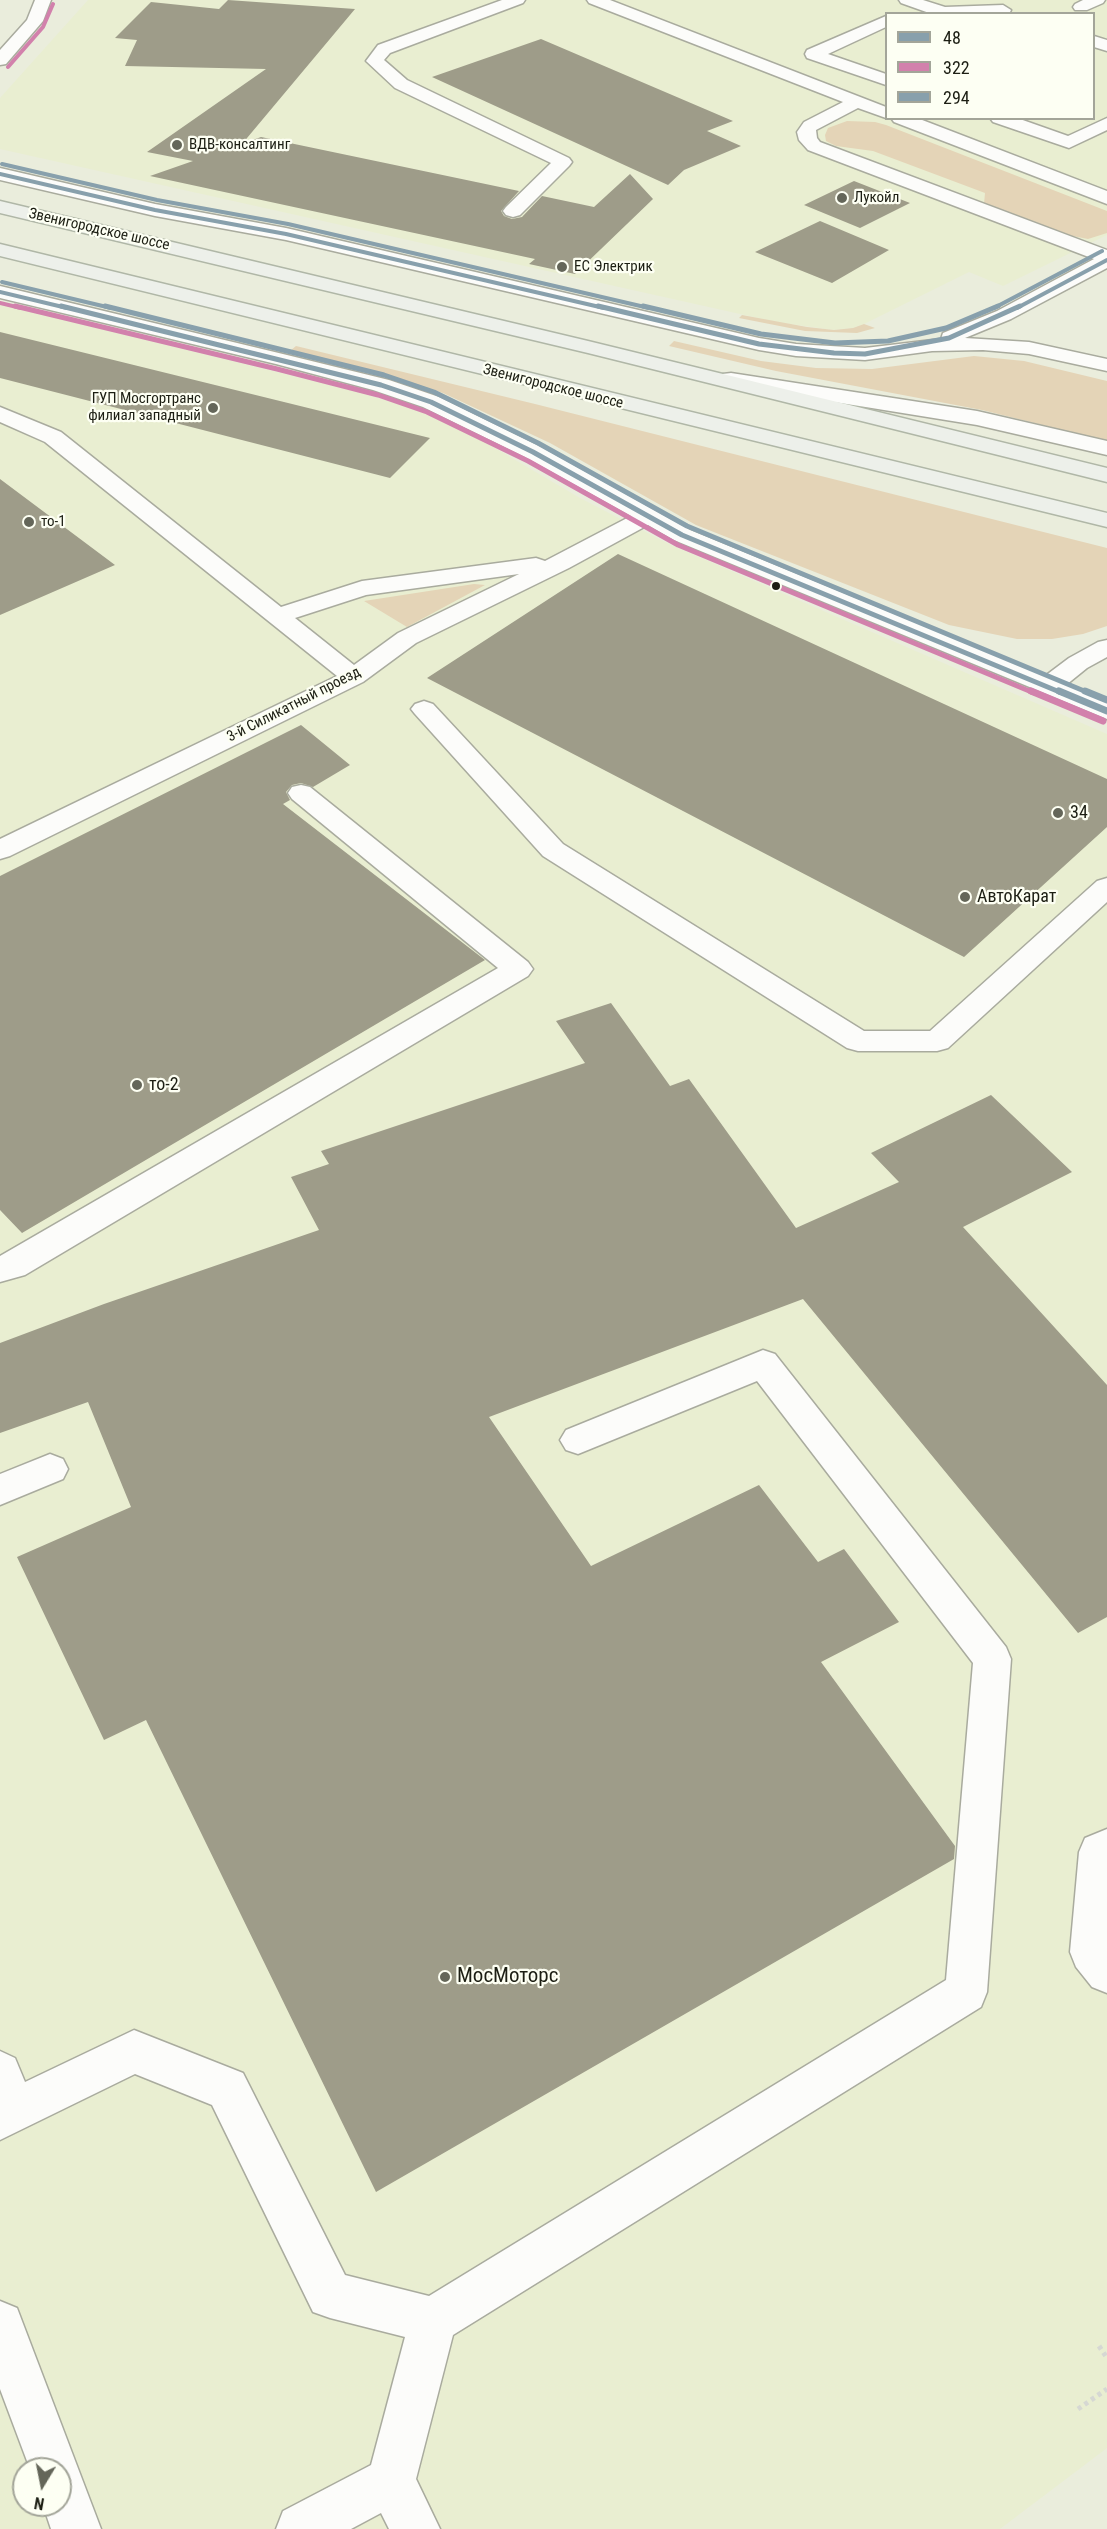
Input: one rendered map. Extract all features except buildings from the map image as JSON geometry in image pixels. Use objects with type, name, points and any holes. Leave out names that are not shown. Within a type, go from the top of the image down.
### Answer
[{"type":"main road","name":"Звенигородское шоссе","points":[[0,207],[588,347],[1107,475]]},
{"type":"main road","name":"Звенигородское шоссе","points":[[0,250],[1107,520]]},
{"type":"street","points":[[0,60],[34,21],[43,0]]},
{"type":"street","points":[[513,211],[563,162],[401,84],[375,62],[384,49],[517,0]]},
{"type":"street","points":[[595,0],[885,113]]},
{"type":"street","points":[[1081,7],[1097,0]]},
{"type":"street","points":[[914,2],[944,12],[1011,9]]},
{"type":"street","points":[[885,21],[813,54],[885,80]]},
{"type":"street","points":[[857,102],[810,126],[806,132],[808,140],[814,146],[1107,259]]},
{"type":"street","points":[[905,120],[1107,198]]},
{"type":"street","points":[[1005,120],[1069,143],[1107,123]]},
{"type":"street","points":[[0,174],[156,210],[302,237],[759,344],[834,353],[865,354],[956,344],[1008,345],[1097,362]]},
{"type":"street","points":[[912,348],[949,338],[994,320],[1107,259]]},
{"type":"street","points":[[0,292],[381,385],[431,402],[533,452],[646,517],[682,534],[1107,711]]},
{"type":"street","points":[[1037,297],[1026,310],[1028,325],[1053,346],[1097,362]]},
{"type":"street","name":"Звенигородское шоссе","points":[[653,363],[770,386],[977,418],[1107,448]]},
{"type":"street","points":[[0,414],[53,437],[354,677]]},
{"type":"street","name":"3-й Силикатный проезд","points":[[0,850],[354,677],[407,638],[561,563],[646,517]]},
{"type":"street","points":[[462,553],[477,572]]},
{"type":"street","points":[[277,616],[362,588],[561,563]]},
{"type":"street","points":[[1048,686],[1078,663],[1107,647]]},
{"type":"street","points":[[424,709],[553,850],[858,1041],[938,1041],[1107,887]]},
{"type":"street","points":[[0,1269],[13,1266],[518,969],[301,793]]},
{"type":"street","points":[[415,2529],[391,2481],[433,2320],[966,1992],[992,1659],[763,1364],[578,1440]]},
{"type":"street","points":[[0,1490],[50,1469]]},
{"type":"street","points":[[1107,1848],[1099,1852],[1091,1952],[1107,1972]]},
{"type":"street","points":[[4,2101],[135,2052],[226,2089],[330,2295],[433,2320]]},
{"type":"street","points":[[0,2325],[50,2457]]},
{"type":"street","points":[[301,2529],[391,2481]]},
{"type":"path","points":[[1099,2346],[1107,2358]]},
{"type":"path","points":[[1078,2409],[1107,2389]]},
{"type":"shaded area","points":[[88,0],[1107,0],[1107,235],[1003,286],[969,272],[853,328],[833,330],[776,322],[0,149],[0,98]]},
{"type":"shaded area","points":[[847,121],[875,122],[886,125],[1107,211],[1107,233],[1088,239],[1052,232],[984,204],[985,193],[873,151],[836,146],[826,141],[825,135],[828,128]]},
{"type":"shaded area","points":[[0,304],[350,390],[423,411],[459,427],[580,498],[669,544],[1107,734],[1107,2448],[1000,2529],[0,2529]]},
{"type":"shaded area","points":[[742,315],[834,330],[864,324],[875,328],[857,333],[805,331],[739,318]]},
{"type":"shaded area","points":[[674,341],[761,361],[816,368],[872,369],[974,356],[1024,361],[1107,381],[1107,441],[982,410],[776,371],[669,346]]},
{"type":"shaded area","points":[[296,346],[1107,548],[1107,626],[1083,634],[1052,639],[1017,639],[949,625],[696,525],[550,443],[443,393],[390,376],[290,351]]},
{"type":"shaded area","points":[[474,584],[485,585],[407,627],[364,601]]},
{"type":"transit line","name":"322","points":[[8,67],[43,27],[53,4]]},
{"type":"transit line","name":"294","points":[[2,164],[157,200],[288,224],[761,334],[835,343],[888,341],[946,328],[999,306],[1102,251]]},
{"type":"transit line","name":"48","points":[[0,174],[155,210],[286,234],[759,344],[834,353],[865,354],[890,351],[949,338],[1004,315],[1107,260]]},
{"type":"transit line","name":"294","points":[[2,282],[283,349],[384,375],[434,392],[538,443],[687,526],[1107,700]]},
{"type":"transit line","name":"48","points":[[0,292],[280,359],[381,385],[431,402],[533,452],[682,535],[1107,711]]},
{"type":"transit line","name":"322","points":[[0,303],[277,369],[378,395],[427,412],[528,461],[678,545],[1103,721]]},
{"type":"place","name":"ВДВ-консалтинг","points":[[177,145]]},
{"type":"place","name":"Лукойл","points":[[842,198]]},
{"type":"place","name":"ЕС Электрик","points":[[562,267]]},
{"type":"place","name":"ГУП Мосгортранс филиал западный","points":[[213,408]]},
{"type":"place","name":"то-1","points":[[29,522]]},
{"type":"place","name":"34","points":[[1058,813]]},
{"type":"place","name":"АвтоКарат","points":[[965,897]]},
{"type":"place","name":"то-2","points":[[137,1085]]},
{"type":"place","name":"МосМоторс","points":[[445,1977]]}]
